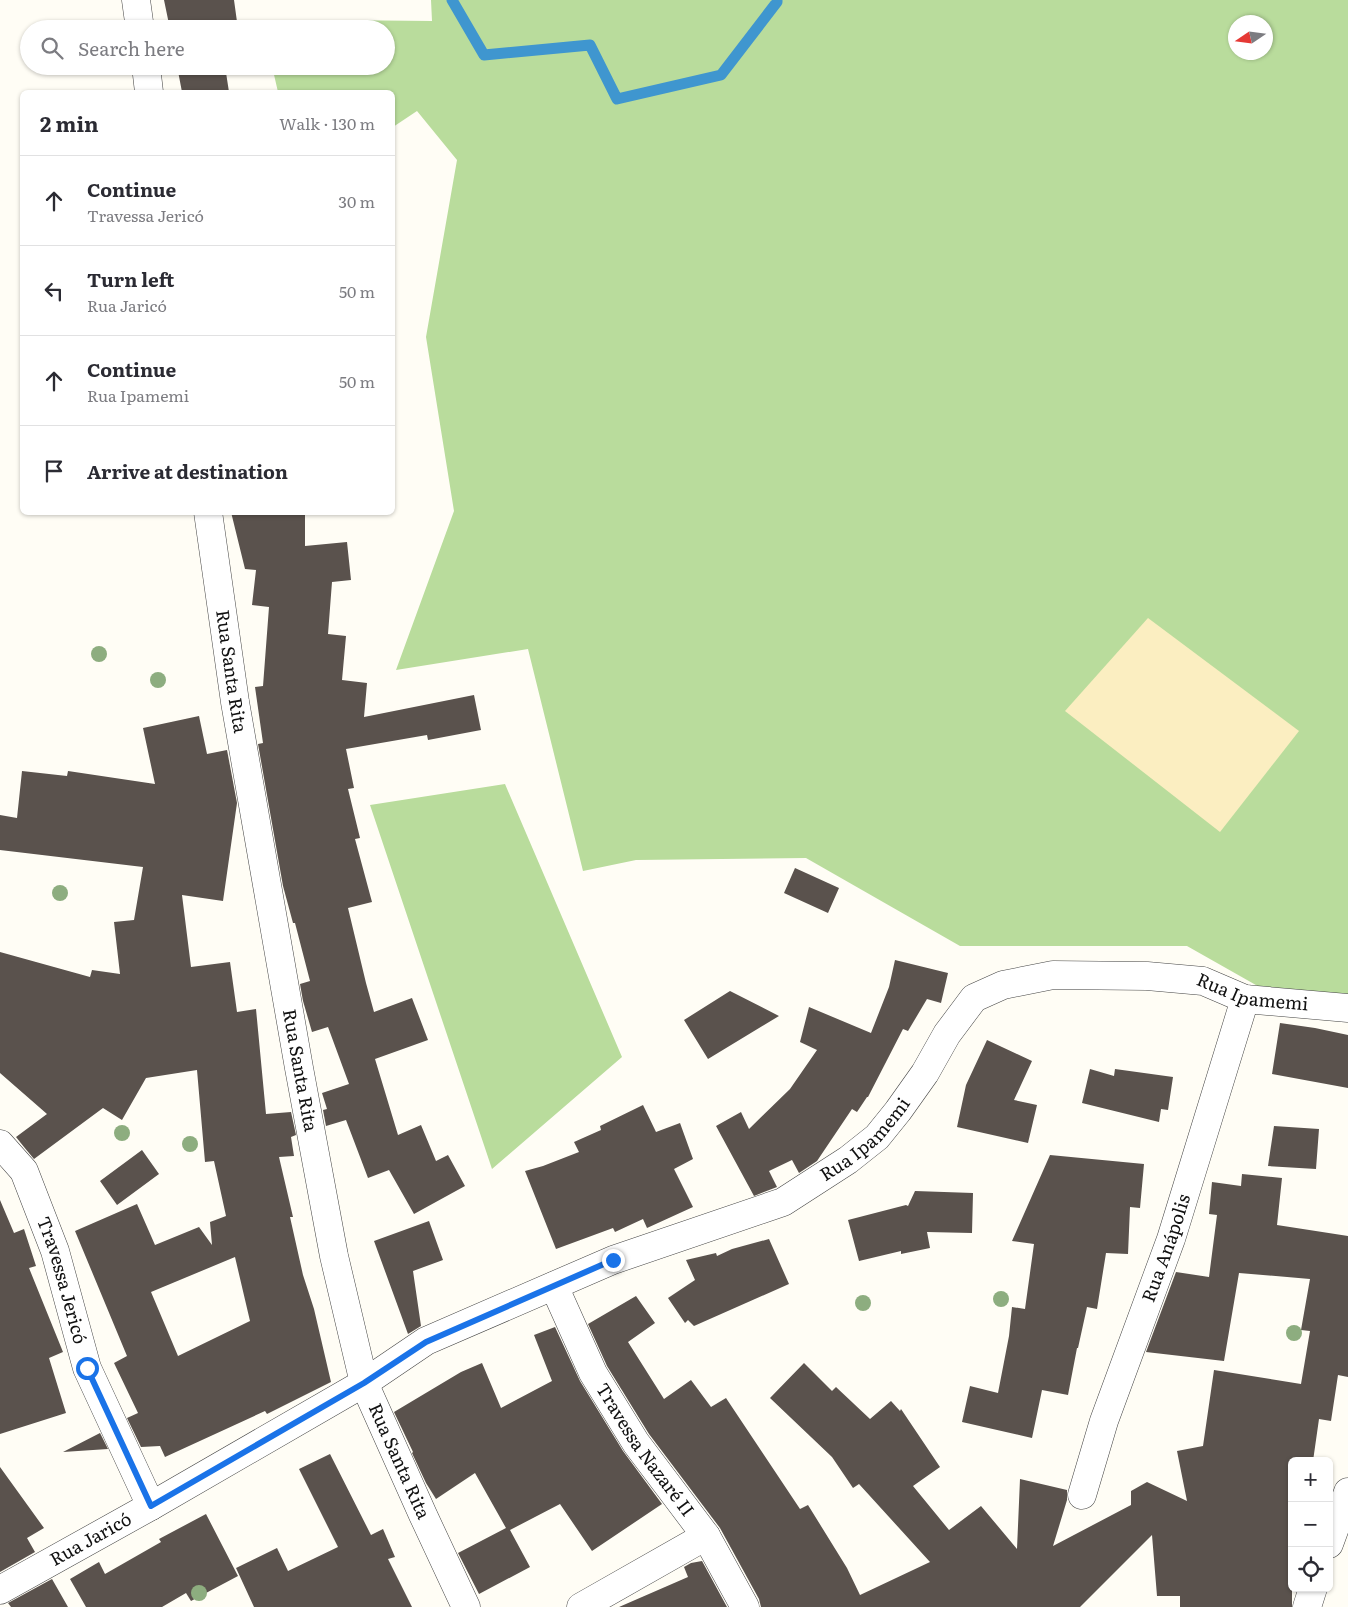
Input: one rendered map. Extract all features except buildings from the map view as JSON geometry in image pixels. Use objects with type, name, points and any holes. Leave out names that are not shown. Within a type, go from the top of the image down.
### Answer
[{"type":"street","points":[[136,0],[139,20]]},
{"type":"street","points":[[147,75],[149,90]]},
{"type":"street","name":"Rua Santa Rita","points":[[208,515],[235,702],[297,1058],[334,1256],[364,1383],[466,1607]]},
{"type":"street","name":"Rua Ipamemi","points":[[364,1383],[426,1342],[613,1260],[783,1202],[848,1160],[876,1137],[898,1111],[925,1072],[947,1034],[974,998],[1003,985],[1053,975],[1146,976],[1203,981],[1245,998],[1348,1008]]},
{"type":"street","name":"Rua Anápolis","points":[[1082,1495],[1104,1421],[1171,1239],[1245,998]]},
{"type":"street","name":"Travessa Jericó","points":[[0,1144],[24,1171],[55,1251],[87,1368],[151,1506]]},
{"type":"street","name":"Travessa Nazaré II","points":[[554,1286],[593,1373],[636,1443],[706,1536],[745,1607]]},
{"type":"street","name":"Rua Jaricó","points":[[0,1590],[151,1506],[364,1383]]},
{"type":"street","points":[[1333,1533],[1348,1492]]},
{"type":"street","points":[[580,1607],[706,1536]]},
{"type":"street","points":[[1306,1607],[1312,1592]]},
{"type":"green space","points":[[431,0],[1348,0],[1348,996],[1270,993],[1187,946],[960,946],[806,858],[636,860],[583,871],[528,649],[396,670],[454,511],[426,337],[457,160],[417,111],[395,126],[395,90],[278,90],[274,75],[395,75],[395,21],[432,21]]},
{"type":"green space","points":[[505,784],[622,1057],[492,1169],[370,805]]},
{"type":"sand","points":[[1148,618],[1299,731],[1220,832],[1065,711]]},
{"type":"waterway","points":[[452,0],[484,55],[590,45],[617,99],[721,75],[777,0]]},
{"type":"route","points":[[87,1368],[151,1506],[364,1383],[426,1342],[613,1260]]}]
